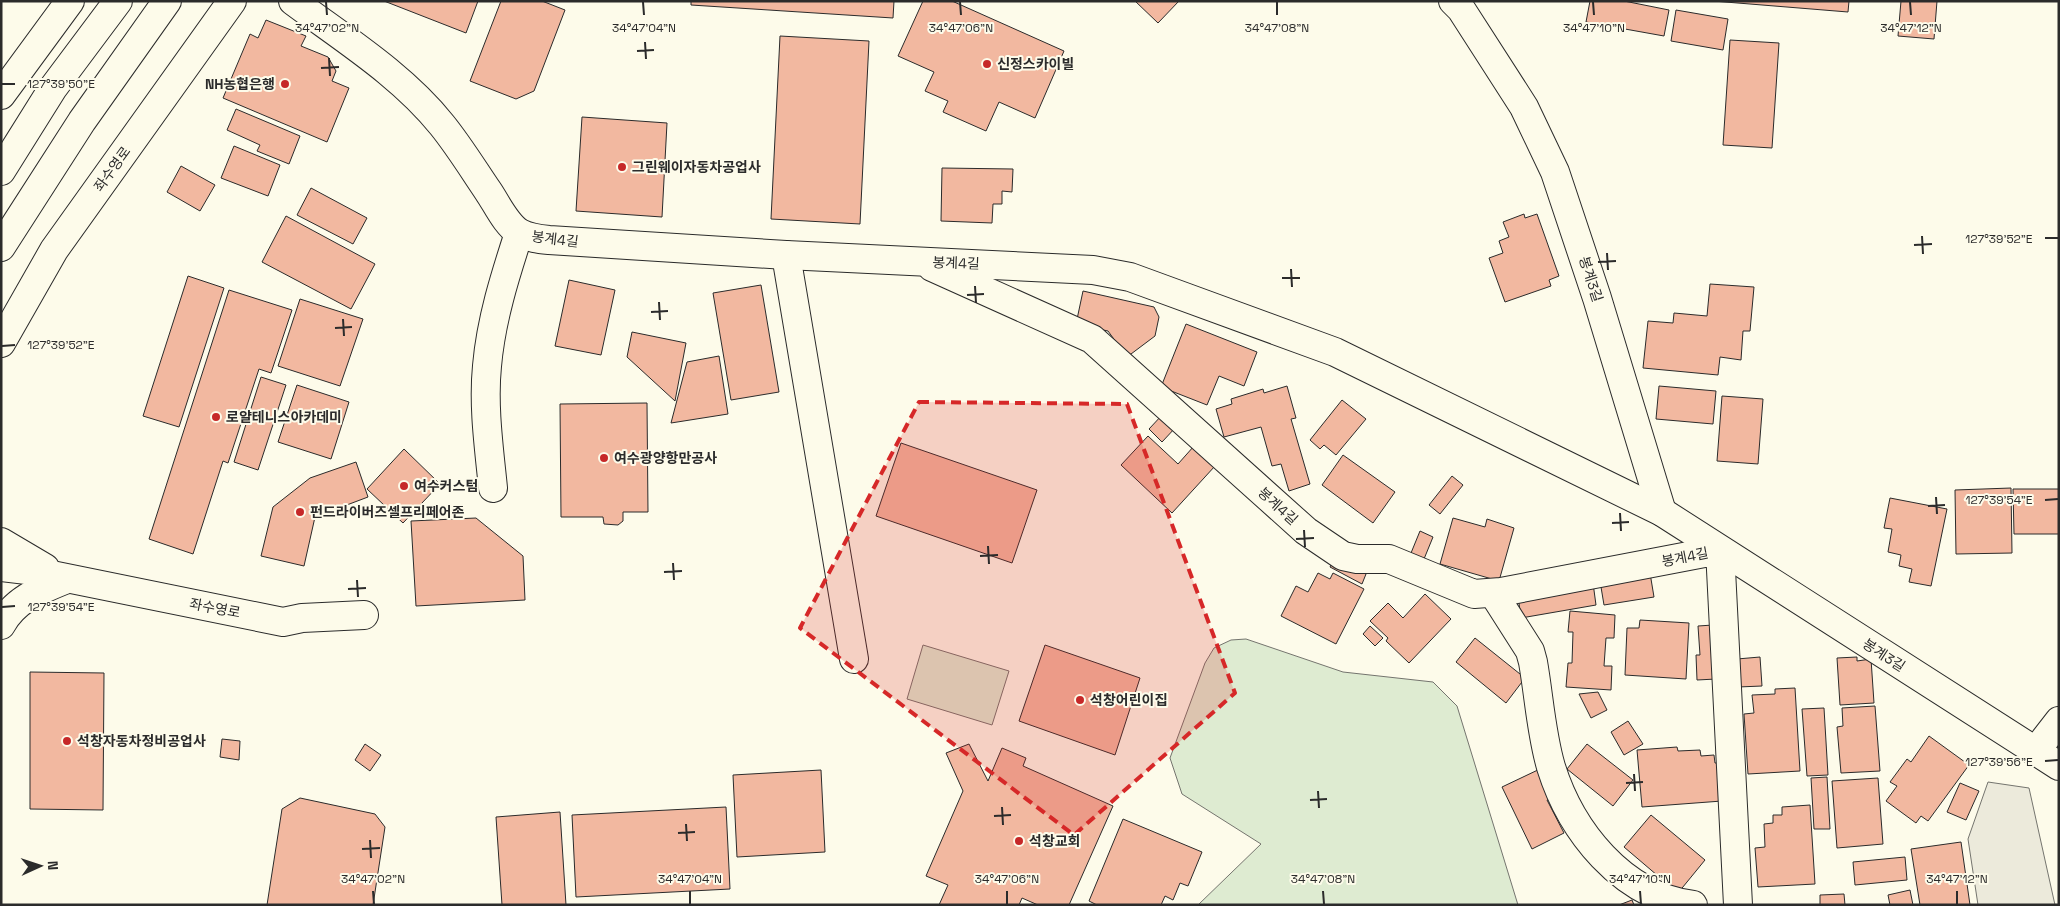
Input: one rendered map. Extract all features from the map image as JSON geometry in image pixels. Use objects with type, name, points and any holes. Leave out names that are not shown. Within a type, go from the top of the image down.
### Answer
[{"type":"street","points":[[1,95],[70,1]]},
{"type":"street","points":[[1,171],[53,88],[118,1]]},
{"type":"street","points":[[1,247],[82,122],[168,1]]},
{"type":"street","name":"좌수영로","points":[[1,343],[54,250],[232,1]]},
{"type":"street","name":"봉계4길","points":[[293,1],[369,57],[404,87],[441,124],[465,156],[508,222],[519,233],[549,240],[786,255],[1093,270],[1130,277],[1335,352],[1662,512]]},
{"type":"street","name":"봉계3길","points":[[1454,1],[1514,90],[1538,134],[1555,172],[1597,298],[1662,512],[2047,760]]},
{"type":"street","points":[[493,488],[487,414],[486,367],[494,314],[519,233]]},
{"type":"street","points":[[786,255],[854,659]]},
{"type":"street","name":"봉계4길","points":[[918,262],[1092,339],[1306,532],[1338,554],[1358,559],[1389,559],[1474,594],[1493,593],[1720,550]]},
{"type":"street","name":"좌수영로","points":[[1,542],[36,564],[66,579]]},
{"type":"street","points":[[1720,550],[1738,905]]},
{"type":"street","name":"좌수영로","points":[[1,567],[27,570],[283,622],[302,618],[364,615]]},
{"type":"street","points":[[1,625],[19,602],[31,594],[66,579]]},
{"type":"street","points":[[1493,593],[1530,652],[1551,768],[1569,810],[1582,833],[1597,851],[1644,896],[1693,905]]},
{"type":"street","points":[[2047,760],[2059,721]]},
{"type":"highlighted area","points":[[919,402],[1127,404],[1235,693],[1074,835],[800,628]]},
{"type":"green space","points":[[1246,639],[1343,672],[1433,682],[1457,706],[1518,905],[1198,905],[1261,844],[1182,794],[1170,758],[1205,663],[1214,648],[1231,640]]},
{"type":"green space","points":[[923,645],[1009,671],[992,725],[907,699]]},
{"type":"shaded area","points":[[1988,782],[2029,788],[2055,905],[1978,905],[1968,839]]},
{"type":"building","points":[[384,1],[478,1],[466,33]]},
{"type":"building","points":[[501,1],[542,1],[565,10],[534,91],[516,99],[470,81]]},
{"type":"building","points":[[691,1],[894,1],[893,18],[691,5]]},
{"type":"building","name":"신정스카이빌","points":[[923,1],[952,1],[1064,51],[1035,118],[999,102],[986,131],[943,112],[948,101],[925,91],[934,72],[898,56]]},
{"type":"building","points":[[1135,1],[1179,1],[1158,23]]},
{"type":"building","points":[[1590,1],[1624,1],[1669,10],[1664,36],[1586,22]]},
{"type":"building","points":[[1713,1],[1849,1],[1848,12]]},
{"type":"building","points":[[1901,1],[1937,1],[1934,39],[1898,36]]},
{"type":"building","points":[[1676,10],[1728,19],[1723,50],[1671,41]]},
{"type":"building","name":"NH농협은행","points":[[266,20],[306,36],[301,46],[328,57],[336,71],[332,81],[349,88],[327,142],[223,98],[250,34],[258,38]]},
{"type":"building","points":[[780,36],[869,41],[860,224],[771,219]]},
{"type":"building","points":[[1730,40],[1779,43],[1772,148],[1723,145]]},
{"type":"building","points":[[236,109],[300,136],[289,164],[257,151],[260,145],[227,130]]},
{"type":"building","name":"그린웨이자동차공업사","points":[[582,117],[667,123],[662,217],[576,211]]},
{"type":"building","points":[[234,146],[280,165],[268,196],[221,178]]},
{"type":"building","points":[[181,166],[215,185],[200,211],[167,192]]},
{"type":"building","points":[[942,168],[1013,169],[1012,192],[1002,191],[1002,204],[993,204],[992,223],[941,221]]},
{"type":"building","points":[[311,188],[367,218],[353,244],[297,215]]},
{"type":"building","points":[[1524,214],[1525,218],[1537,214],[1559,276],[1549,280],[1551,286],[1505,302],[1489,258],[1503,253],[1499,241],[1509,237],[1503,222]]},
{"type":"building","points":[[286,216],[375,264],[351,309],[262,262]]},
{"type":"building","points":[[188,276],[224,288],[179,427],[143,416]]},
{"type":"building","points":[[569,280],[615,290],[601,355],[555,346]]},
{"type":"building","points":[[1710,284],[1754,287],[1750,331],[1743,331],[1741,360],[1720,357],[1718,375],[1643,368],[1648,321],[1673,323],[1674,313],[1707,316]]},
{"type":"building","points":[[761,285],[779,392],[731,400],[713,293]]},
{"type":"building","name":"로얄테니스아카데미","points":[[229,290],[292,310],[271,373],[259,369],[228,463],[223,461],[193,554],[149,539]]},
{"type":"building","points":[[1083,291],[1154,307],[1159,317],[1155,336],[1127,357],[1108,331],[1076,324]]},
{"type":"building","points":[[300,299],[363,319],[340,386],[278,366]]},
{"type":"building","points":[[1186,324],[1257,352],[1244,386],[1219,376],[1207,405],[1161,387]]},
{"type":"building","points":[[632,332],[686,343],[675,401],[627,357]]},
{"type":"building","points":[[719,356],[728,414],[671,423],[687,362]]},
{"type":"building","points":[[261,377],[286,385],[258,470],[234,462]]},
{"type":"building","points":[[297,385],[349,402],[331,459],[278,442]]},
{"type":"building","points":[[1287,386],[1296,418],[1291,419],[1310,484],[1289,491],[1281,464],[1272,466],[1261,427],[1224,437],[1216,409],[1232,404],[1231,399],[1263,389],[1264,393]]},
{"type":"building","points":[[1659,386],[1716,391],[1713,424],[1656,419]]},
{"type":"building","points":[[1722,396],[1763,399],[1758,464],[1717,461]]},
{"type":"building","points":[[1342,400],[1366,419],[1336,455],[1324,445],[1320,449],[1310,440]]},
{"type":"building","name":"여수광양항만공사","points":[[647,403],[648,512],[623,512],[623,521],[618,525],[604,524],[603,517],[561,517],[560,404]]},
{"type":"building","points":[[1163,414],[1176,427],[1162,442],[1149,429]]},
{"type":"building","points":[[1148,436],[1178,464],[1194,446],[1215,466],[1172,513],[1121,465]]},
{"type":"building","points":[[901,443],[1037,490],[1012,563],[876,516]]},
{"type":"building","name":"여수커스텀","points":[[404,449],[440,484],[403,523],[367,489]]},
{"type":"building","points":[[1343,455],[1395,492],[1373,523],[1322,485]]},
{"type":"building","name":"펀드라이버즈셀프리페어존","points":[[356,462],[368,497],[315,517],[304,566],[261,556],[273,507],[310,478]]},
{"type":"building","points":[[1452,476],[1463,485],[1440,514],[1429,505]]},
{"type":"building","points":[[2011,488],[2012,553],[1956,554],[1955,490]]},
{"type":"building","points":[[2013,489],[2059,489],[2059,534],[2014,534]]},
{"type":"building","points":[[1890,498],[1947,509],[1931,586],[1909,582],[1912,569],[1899,566],[1901,555],[1888,552],[1892,529],[1884,528]]},
{"type":"building","points":[[476,518],[523,556],[525,600],[416,606],[411,521]]},
{"type":"building","points":[[1453,518],[1485,527],[1487,519],[1514,528],[1499,581],[1440,564]]},
{"type":"building","points":[[1420,531],[1433,537],[1424,559],[1411,553]]},
{"type":"building","points":[[1335,557],[1366,574],[1362,584],[1330,567]]},
{"type":"building","points":[[1318,573],[1330,579],[1333,573],[1364,589],[1336,644],[1281,616],[1296,586],[1308,592]]},
{"type":"building","points":[[1650,573],[1654,597],[1604,605],[1600,581]]},
{"type":"building","points":[[1593,583],[1596,605],[1521,618],[1518,596]]},
{"type":"building","points":[[1425,594],[1451,619],[1409,663],[1386,641],[1388,638],[1370,621],[1388,603],[1403,618]]},
{"type":"building","points":[[1570,611],[1615,615],[1614,638],[1606,638],[1604,666],[1612,666],[1611,690],[1566,687],[1568,663],[1572,663],[1573,632],[1568,632]]},
{"type":"building","points":[[1640,620],[1689,623],[1686,679],[1625,675],[1627,628],[1639,628]]},
{"type":"building","points":[[1713,625],[1716,679],[1697,680],[1696,655],[1700,655],[1698,626]]},
{"type":"building","points":[[1370,626],[1383,638],[1375,646],[1363,634]]},
{"type":"building","points":[[1475,638],[1525,678],[1506,703],[1456,662]]},
{"type":"building","name":"석창어린이집","points":[[1045,645],[1140,678],[1115,755],[1019,721]]},
{"type":"building","points":[[1760,657],[1762,686],[1738,687],[1737,659]]},
{"type":"building","points":[[1857,657],[1857,661],[1871,659],[1874,703],[1840,705],[1837,658]]},
{"type":"building","name":"석창자동차정비공업사","points":[[30,672],[104,673],[103,810],[30,809]]},
{"type":"building","points":[[1795,688],[1800,771],[1748,774],[1744,714],[1754,713],[1752,695],[1775,694],[1775,689]]},
{"type":"building","points":[[1598,692],[1607,710],[1591,718],[1579,694]]},
{"type":"building","points":[[1875,706],[1880,771],[1841,773],[1837,727],[1843,726],[1842,708]]},
{"type":"building","points":[[1824,708],[1828,775],[1807,776],[1802,709]]},
{"type":"building","points":[[1628,721],[1643,744],[1624,755],[1611,732]]},
{"type":"building","points":[[1929,736],[1969,765],[1928,821],[1921,816],[1916,823],[1886,801],[1897,786],[1890,782],[1907,759],[1911,762]]},
{"type":"building","points":[[222,739],[240,741],[239,760],[220,757]]},
{"type":"building","points":[[365,744],[381,755],[370,771],[355,760]]},
{"type":"building","name":"석창교회","points":[[969,744],[988,781],[1002,748],[1026,758],[1023,766],[1113,806],[1069,905],[1038,905],[1022,898],[1019,905],[939,905],[948,885],[926,876],[963,791],[946,753]]},
{"type":"building","points":[[1587,744],[1633,780],[1613,806],[1567,769]]},
{"type":"building","points":[[1677,747],[1678,751],[1700,750],[1701,756],[1714,755],[1715,763],[1719,763],[1722,801],[1642,807],[1637,750]]},
{"type":"building","points":[[1542,768],[1555,796],[1547,800],[1564,833],[1532,849],[1502,787]]},
{"type":"building","points":[[821,770],[825,852],[737,857],[733,775]]},
{"type":"building","points":[[1827,777],[1830,829],[1814,829],[1811,778]]},
{"type":"building","points":[[1878,778],[1883,844],[1837,848],[1832,781]]},
{"type":"building","points":[[1960,783],[1979,791],[1966,820],[1947,812]]},
{"type":"building","points":[[300,798],[375,814],[385,827],[373,905],[267,905],[282,809]]},
{"type":"building","points":[[1810,805],[1815,884],[1758,887],[1755,848],[1765,847],[1764,824],[1773,823],[1773,815],[1782,815],[1782,807]]},
{"type":"building","points":[[726,807],[730,889],[576,897],[572,815]]},
{"type":"building","points":[[560,812],[566,905],[502,905],[496,817]]},
{"type":"building","points":[[1651,815],[1705,860],[1678,893],[1624,847]]},
{"type":"building","points":[[1123,819],[1202,852],[1188,886],[1180,883],[1173,900],[1165,896],[1161,905],[1097,905],[1089,901]]},
{"type":"building","points":[[1961,842],[1970,905],[1920,905],[1911,849]]},
{"type":"building","points":[[1905,857],[1907,880],[1855,885],[1853,862]]},
{"type":"building","points":[[1910,890],[1913,905],[1890,905],[1888,895]]},
{"type":"building","points":[[1844,894],[1845,905],[1820,905],[1820,895]]},
{"type":"building","points":[[1632,900],[1634,905],[1619,905]]},
{"type":"place","name":"신정스카이빌","points":[[987,64]]},
{"type":"place","name":"NH농협은행","points":[[285,84]]},
{"type":"place","name":"그린웨이자동차공업사","points":[[622,167]]},
{"type":"place","name":"로얄테니스아카데미","points":[[216,417]]},
{"type":"place","name":"여수광양항만공사","points":[[604,458]]},
{"type":"place","name":"여수커스텀","points":[[404,486]]},
{"type":"place","name":"펀드라이버즈셀프리페어존","points":[[300,512]]},
{"type":"place","name":"석창어린이집","points":[[1080,700]]},
{"type":"place","name":"석창자동차정비공업사","points":[[67,741]]},
{"type":"place","name":"석창교회","points":[[1019,841]]}]
